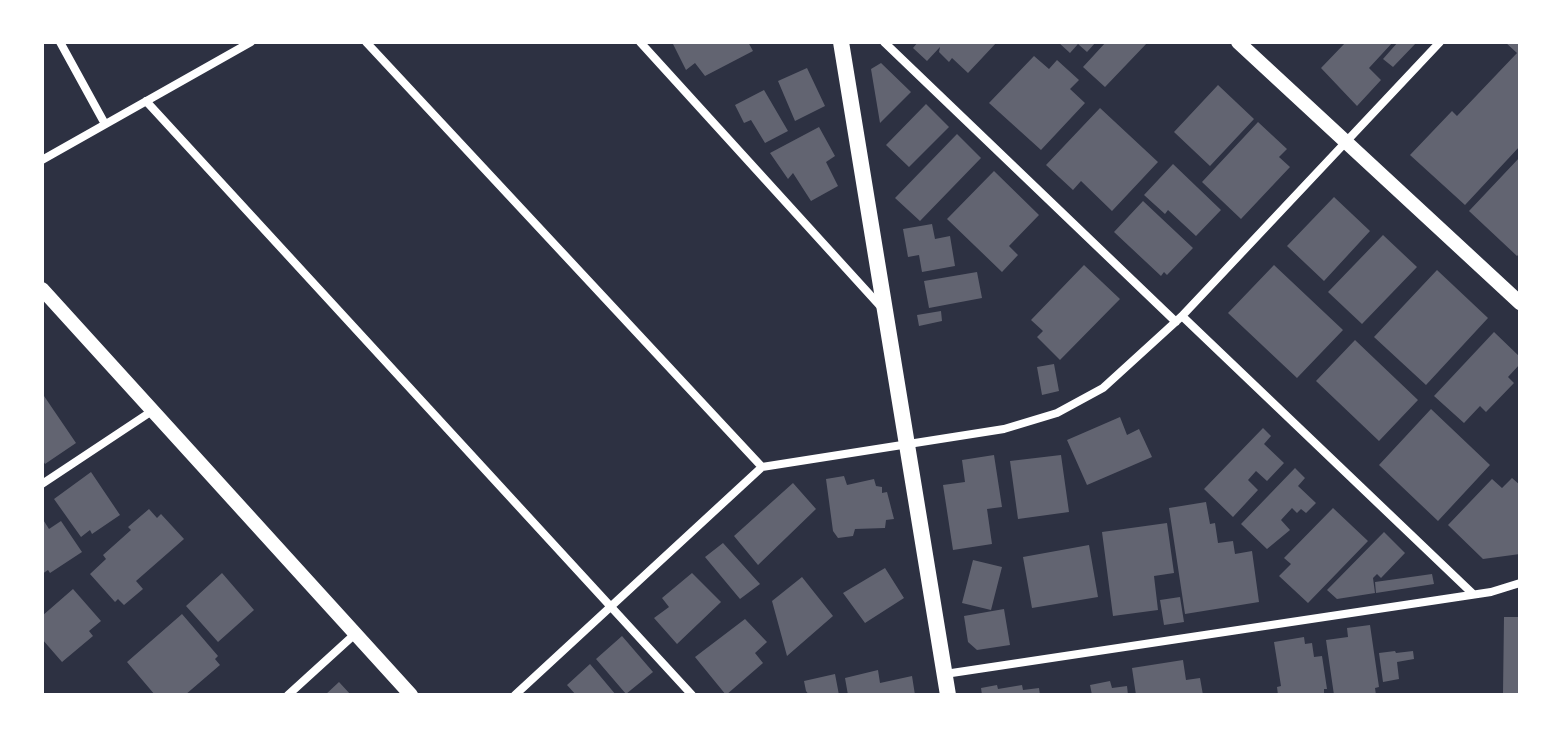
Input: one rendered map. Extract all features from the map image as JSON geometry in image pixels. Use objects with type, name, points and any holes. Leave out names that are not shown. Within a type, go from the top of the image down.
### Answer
[{"type":"main road","points":[[841,42],[948,695]]},
{"type":"street","points":[[60,42],[105,124]]},
{"type":"street","points":[[42,160],[251,42]]},
{"type":"street","points":[[366,42],[762,467]]},
{"type":"street","points":[[640,42],[888,315]]},
{"type":"street","points":[[884,42],[1473,594]]},
{"type":"street","points":[[1238,42],[1520,303]]},
{"type":"street","points":[[515,695],[762,467],[1004,429],[1057,413],[1103,388],[1179,319],[1440,42]]},
{"type":"street","points":[[146,101],[692,695]]},
{"type":"street","points":[[42,289],[411,695]]},
{"type":"street","points":[[42,484],[152,411]]},
{"type":"street","points":[[945,674],[1473,594],[1520,583]]},
{"type":"street","points":[[288,695],[355,634]]},
{"type":"building","points":[[672,42],[748,42],[753,51],[705,76],[695,63],[686,70]]},
{"type":"building","points":[[918,42],[997,42],[968,73],[952,58],[949,62],[939,52],[940,47],[927,61],[913,48]]},
{"type":"building","points":[[1058,42],[1096,42],[1087,52],[1078,44],[1070,53]]},
{"type":"building","points":[[1106,42],[1148,42],[1105,87],[1083,67]]},
{"type":"building","points":[[1346,42],[1393,42],[1369,68],[1381,80],[1357,106],[1321,68]]},
{"type":"building","points":[[1398,42],[1417,42],[1393,67],[1383,59]]},
{"type":"building","points":[[1505,42],[1520,42],[1520,146],[1465,205],[1410,155],[1452,111],[1457,116],[1517,53]]},
{"type":"building","points":[[1034,56],[1049,69],[1057,60],[1079,80],[1070,89],[1085,103],[1041,150],[989,103]]},
{"type":"building","points":[[881,63],[911,92],[880,123],[871,69]]},
{"type":"building","points":[[807,68],[825,106],[795,121],[778,81]]},
{"type":"building","points":[[1218,85],[1254,119],[1210,166],[1174,132]]},
{"type":"building","points":[[764,90],[788,131],[765,143],[751,120],[744,123],[735,105]]},
{"type":"building","points":[[926,104],[949,127],[909,167],[886,145]]},
{"type":"building","points":[[1100,108],[1158,162],[1112,211],[1081,181],[1073,190],[1046,165]]},
{"type":"building","points":[[1258,122],[1287,149],[1279,157],[1290,167],[1241,219],[1202,182]]},
{"type":"building","points":[[819,127],[835,156],[826,162],[838,186],[811,201],[793,173],[788,179],[770,153]]},
{"type":"building","points":[[957,134],[981,158],[920,221],[895,198]]},
{"type":"building","points":[[1520,157],[1520,253],[1517,256],[1469,211]]},
{"type":"building","points":[[1173,164],[1221,210],[1196,236],[1168,210],[1165,214],[1144,195]]},
{"type":"building","points":[[994,171],[1039,215],[1009,246],[1018,255],[1002,272],[947,219]]},
{"type":"building","points":[[1334,197],[1370,231],[1324,281],[1287,246]]},
{"type":"building","points":[[1143,201],[1193,248],[1167,275],[1164,272],[1161,276],[1114,232]]},
{"type":"building","points":[[932,224],[935,239],[950,236],[955,266],[922,272],[919,255],[908,257],[903,229]]},
{"type":"building","points":[[1383,235],[1417,267],[1362,324],[1328,292]]},
{"type":"building","points":[[1084,265],[1120,299],[1060,360],[1037,337],[1043,331],[1031,320]]},
{"type":"building","points":[[1274,265],[1343,330],[1297,378],[1228,313]]},
{"type":"building","points":[[1437,270],[1488,318],[1426,385],[1374,337]]},
{"type":"building","points":[[977,272],[982,298],[929,308],[924,281]]},
{"type":"building","points":[[941,311],[942,321],[919,326],[917,315]]},
{"type":"building","points":[[1494,332],[1520,357],[1520,364],[1508,377],[1514,383],[1486,412],[1480,406],[1464,423],[1434,396]]},
{"type":"building","points":[[1355,340],[1418,400],[1379,441],[1316,381]]},
{"type":"building","points":[[1054,364],[1059,391],[1042,395],[1037,367]]},
{"type":"building","points":[[42,393],[76,443],[45,464],[42,459]]},
{"type":"building","points":[[1431,409],[1490,465],[1438,521],[1379,465]]},
{"type":"building","points":[[1120,417],[1127,435],[1139,429],[1152,457],[1087,485],[1067,440]]},
{"type":"building","points":[[1263,428],[1271,436],[1264,444],[1284,463],[1267,481],[1256,471],[1248,480],[1258,490],[1233,517],[1204,489]]},
{"type":"building","points":[[994,455],[1002,507],[987,509],[992,544],[953,550],[943,485],[965,482],[962,460]]},
{"type":"building","points":[[1061,455],[1069,512],[1018,519],[1010,461]]},
{"type":"building","points":[[1295,468],[1305,478],[1298,486],[1316,503],[1306,513],[1301,509],[1297,513],[1292,508],[1281,520],[1290,530],[1267,549],[1241,524]]},
{"type":"building","points":[[91,472],[120,515],[92,534],[90,530],[81,537],[54,499]]},
{"type":"building","points":[[844,476],[847,485],[874,479],[876,486],[882,487],[882,493],[887,492],[894,519],[886,520],[885,528],[855,529],[853,536],[838,538],[833,531],[826,479]]},
{"type":"building","points":[[1512,478],[1520,485],[1520,554],[1483,559],[1448,525],[1492,479],[1502,488]]},
{"type":"building","points":[[793,483],[816,509],[758,565],[734,536]]},
{"type":"building","points":[[1206,502],[1210,524],[1215,523],[1218,543],[1233,541],[1235,554],[1252,551],[1259,602],[1185,614],[1169,508]]},
{"type":"building","points":[[1333,508],[1368,541],[1308,603],[1279,576],[1291,564],[1284,558]]},
{"type":"building","points":[[149,509],[157,518],[161,514],[184,539],[136,581],[143,589],[124,605],[118,599],[115,602],[90,574],[106,559],[103,555],[131,530],[128,527]]},
{"type":"building","points":[[42,518],[49,529],[61,521],[82,552],[50,573],[48,570],[42,574]]},
{"type":"building","points":[[1167,523],[1174,573],[1154,576],[1158,610],[1113,616],[1102,532]]},
{"type":"building","points":[[1384,532],[1405,553],[1381,578],[1377,574],[1373,578],[1375,593],[1337,599],[1327,590]]},
{"type":"building","points":[[723,543],[760,584],[740,599],[705,557]]},
{"type":"building","points":[[1089,545],[1098,597],[1032,608],[1023,557]]},
{"type":"building","points":[[973,560],[1002,567],[991,610],[962,603]]},
{"type":"building","points":[[885,568],[904,598],[865,623],[843,593]]},
{"type":"building","points":[[222,573],[254,610],[218,642],[186,606]]},
{"type":"building","points":[[692,573],[721,602],[677,644],[654,618],[669,607],[662,598]]},
{"type":"building","points":[[1432,574],[1434,584],[1376,593],[1375,582]]},
{"type":"building","points":[[802,577],[833,616],[787,656],[772,601]]},
{"type":"building","points":[[73,589],[101,621],[89,631],[93,636],[62,662],[42,639],[42,616]]},
{"type":"building","points":[[1180,597],[1184,622],[1164,625],[1160,600]]},
{"type":"building","points":[[1004,609],[1010,645],[977,650],[968,642],[964,616]]},
{"type":"building","points":[[182,614],[218,656],[215,659],[220,665],[185,695],[155,695],[127,662]]},
{"type":"building","points":[[1504,617],[1520,617],[1520,693],[1503,693]]},
{"type":"building","points":[[745,619],[767,642],[755,653],[763,663],[726,695],[695,657]]},
{"type":"building","points":[[1370,625],[1379,687],[1375,688],[1376,695],[1334,695],[1326,640],[1348,637],[1347,628]]},
{"type":"building","points":[[622,636],[653,672],[626,694],[596,659]]},
{"type":"building","points":[[1304,637],[1305,644],[1312,643],[1314,657],[1322,656],[1327,689],[1324,689],[1324,695],[1278,695],[1277,687],[1281,686],[1274,642]]},
{"type":"building","points":[[1413,651],[1414,659],[1397,662],[1399,679],[1383,682],[1379,653]]},
{"type":"building","points":[[1183,660],[1186,680],[1200,678],[1203,695],[1136,695],[1132,668]]},
{"type":"building","points":[[590,664],[616,695],[576,695],[567,685]]},
{"type":"building","points":[[878,670],[880,683],[912,676],[915,695],[848,695],[845,678]]},
{"type":"building","points":[[835,674],[839,695],[809,695],[806,691],[804,681]]},
{"type":"building","points":[[1110,681],[1112,688],[1127,686],[1128,695],[1092,695],[1090,685]]},
{"type":"building","points":[[339,682],[351,695],[325,695]]},
{"type":"building","points":[[997,685],[998,689],[1022,685],[1023,690],[1039,688],[1040,695],[982,695],[981,688]]}]
